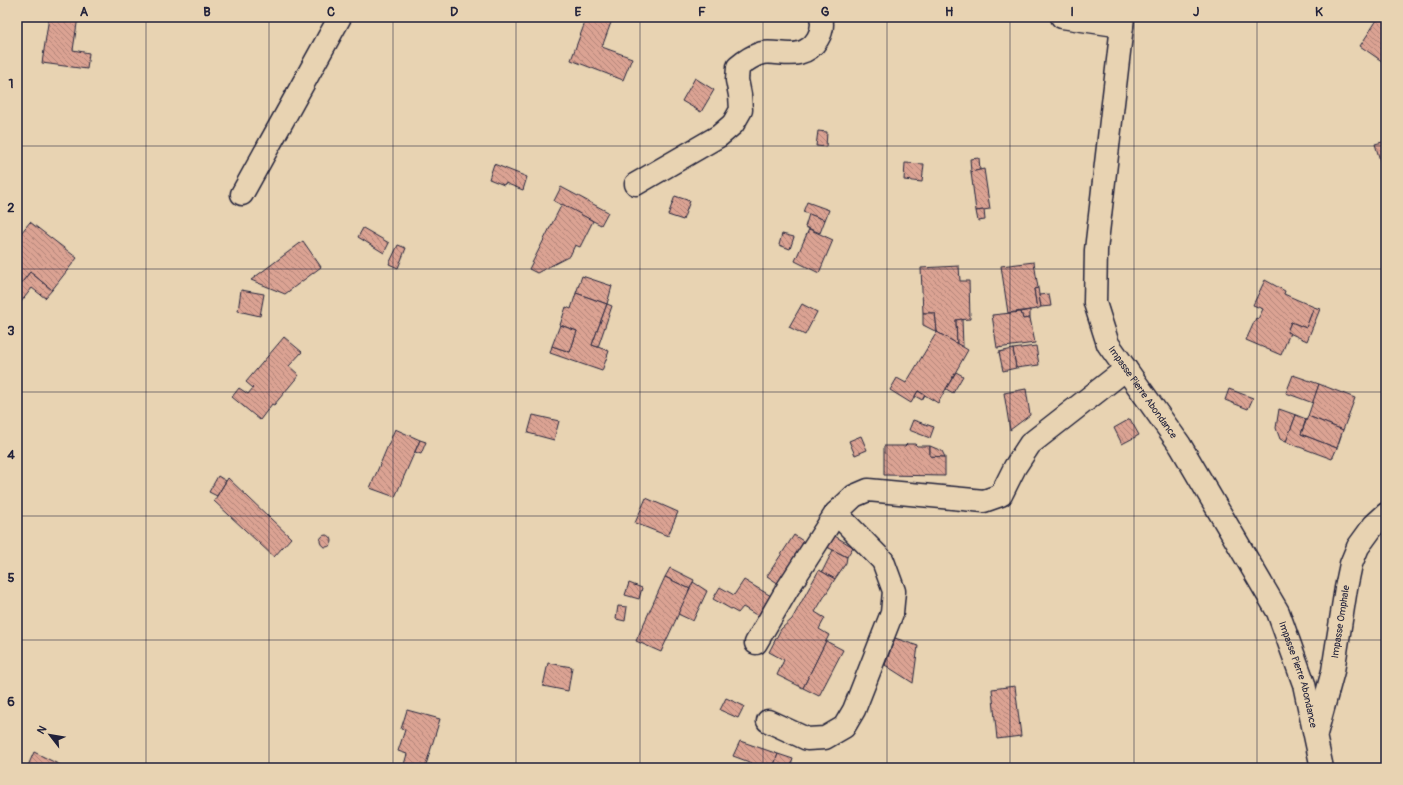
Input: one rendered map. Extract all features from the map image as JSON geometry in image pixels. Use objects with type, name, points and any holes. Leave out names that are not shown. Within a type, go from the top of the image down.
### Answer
[{"type":"street","points":[[242,194],[340,17]]},
{"type":"street","points":[[636,184],[719,136],[733,124],[741,110],[737,80],[738,67],[750,57],[763,53],[800,53],[814,45],[820,36],[823,24],[821,17]]},
{"type":"street","points":[[1062,17],[1123,22]]},
{"type":"street","name":"Impasse Pierre Abondance","points":[[1123,22],[1096,250],[1095,303],[1108,344],[1180,445],[1278,612],[1304,684],[1322,768]]},
{"type":"street","points":[[756,643],[788,588],[836,514],[854,496],[868,490],[984,501],[1001,495],[1015,467],[1030,444],[1126,369]]},
{"type":"street","points":[[768,721],[807,739],[826,738],[844,727],[854,710],[892,613],[894,591],[883,561],[836,514]]},
{"type":"street","name":"Impasse Omphale","points":[[1315,739],[1333,671],[1351,564],[1358,547],[1374,525],[1386,514]]},
{"type":"building","points":[[49,17],[78,17],[73,50],[89,53],[87,69],[42,63]]},
{"type":"building","points":[[587,17],[613,17],[602,47],[632,58],[623,80],[571,60]]},
{"type":"building","points":[[1379,17],[1386,17],[1386,64],[1360,46]]},
{"type":"building","points":[[695,78],[714,90],[701,112],[682,101]]},
{"type":"building","points":[[818,131],[827,132],[826,147],[816,146]]},
{"type":"building","points":[[1386,141],[1386,180],[1375,144]]},
{"type":"building","points":[[979,158],[980,170],[971,172],[970,159]]},
{"type":"building","points":[[905,163],[924,164],[922,182],[904,180]]},
{"type":"building","points":[[494,164],[527,177],[523,190],[489,179]]},
{"type":"building","points":[[984,169],[990,209],[976,211],[971,172]]},
{"type":"building","points":[[561,187],[608,212],[601,225],[554,201]]},
{"type":"building","points":[[675,196],[690,201],[683,220],[668,215]]},
{"type":"building","points":[[807,202],[829,210],[825,220],[803,212]]},
{"type":"building","points":[[562,204],[593,221],[580,247],[575,245],[570,256],[537,273],[529,269]]},
{"type":"building","points":[[984,210],[985,220],[978,221],[976,211]]},
{"type":"building","points":[[809,214],[825,220],[820,233],[805,227]]},
{"type":"building","points":[[30,222],[77,258],[52,290],[30,272],[17,289],[17,238]]},
{"type":"building","points":[[363,228],[389,243],[384,253],[358,237]]},
{"type":"building","points":[[809,229],[833,240],[819,273],[795,261]]},
{"type":"building","points":[[782,234],[794,237],[790,249],[779,245]]},
{"type":"building","points":[[303,241],[321,267],[285,294],[251,280]]},
{"type":"building","points":[[398,245],[406,248],[398,268],[389,264]]},
{"type":"building","points":[[1034,262],[1038,288],[1034,289],[1037,309],[1008,313],[1001,266]]},
{"type":"building","points":[[959,266],[960,281],[969,281],[970,319],[956,320],[957,344],[937,332],[935,313],[923,313],[921,268]]},
{"type":"building","points":[[30,272],[52,290],[45,298],[32,288],[17,307],[17,289]]},
{"type":"building","points":[[582,276],[612,286],[607,304],[576,293]]},
{"type":"building","points":[[1265,280],[1285,291],[1284,294],[1314,307],[1306,328],[1291,322],[1287,332],[1290,333],[1281,355],[1246,340],[1256,318],[1258,319],[1263,309],[1253,305]]},
{"type":"building","points":[[1038,288],[1041,307],[1037,309],[1034,289]]},
{"type":"building","points":[[241,290],[264,294],[260,316],[238,311]]},
{"type":"building","points":[[576,293],[607,304],[592,345],[609,351],[602,371],[550,353],[552,346],[570,352],[577,331],[560,325],[566,307],[571,309]]},
{"type":"building","points":[[1049,294],[1051,306],[1041,307],[1039,295]]},
{"type":"building","points":[[607,304],[612,306],[598,347],[592,345]]},
{"type":"building","points":[[802,304],[817,312],[805,335],[789,327]]},
{"type":"building","points":[[1314,307],[1320,309],[1307,341],[1287,332],[1291,322],[1306,328]]},
{"type":"building","points":[[1030,310],[1030,318],[1023,319],[1021,312]]},
{"type":"building","points":[[1021,312],[1023,319],[1030,318],[1035,343],[997,348],[992,315]]},
{"type":"building","points":[[923,313],[935,313],[937,332],[923,325]]},
{"type":"building","points":[[962,319],[963,347],[957,344],[956,320]]},
{"type":"building","points":[[560,325],[577,331],[570,352],[552,346]]},
{"type":"building","points":[[937,332],[968,350],[938,403],[918,391],[911,403],[890,390],[897,378],[906,383]]},
{"type":"building","points":[[284,337],[302,352],[289,366],[299,375],[274,405],[272,404],[260,420],[232,397],[239,388],[248,394],[253,388],[246,382]]},
{"type":"building","points":[[1036,346],[1039,365],[1016,368],[1013,349]]},
{"type":"building","points":[[1013,349],[1016,368],[1003,371],[999,352]]},
{"type":"building","points":[[956,372],[963,376],[953,393],[946,389]]},
{"type":"building","points":[[1293,375],[1319,384],[1313,403],[1286,393]]},
{"type":"building","points":[[1319,384],[1355,398],[1343,430],[1308,416]]},
{"type":"building","points":[[1026,389],[1030,415],[1010,430],[1004,393]]},
{"type":"building","points":[[1229,389],[1253,398],[1248,409],[1225,400]]},
{"type":"building","points":[[918,391],[925,395],[922,400],[915,396]]},
{"type":"building","points":[[1279,409],[1296,415],[1286,442],[1280,439],[1276,428]]},
{"type":"building","points":[[533,415],[559,421],[554,440],[528,433]]},
{"type":"building","points":[[1296,415],[1306,419],[1301,434],[1337,448],[1332,459],[1286,442]]},
{"type":"building","points":[[1308,416],[1343,430],[1337,448],[1301,434]]},
{"type":"building","points":[[1130,419],[1139,435],[1122,444],[1114,428]]},
{"type":"building","points":[[913,420],[934,427],[930,438],[909,430]]},
{"type":"building","points":[[395,429],[420,440],[395,497],[370,488]]},
{"type":"building","points":[[861,436],[867,450],[855,455],[849,441]]},
{"type":"building","points":[[420,440],[426,442],[421,454],[415,452]]},
{"type":"building","points":[[907,444],[930,446],[930,456],[945,457],[945,476],[884,475],[884,446],[905,446]]},
{"type":"building","points":[[930,446],[942,451],[945,457],[930,456]]},
{"type":"building","points":[[218,476],[226,481],[217,496],[209,492]]},
{"type":"building","points":[[228,478],[291,538],[274,557],[214,501]]},
{"type":"building","points":[[646,498],[678,512],[668,536],[635,523]]},
{"type":"building","points":[[326,535],[330,537],[332,541],[330,545],[326,547],[322,545],[320,541],[322,537]]},
{"type":"building","points":[[794,535],[809,545],[782,586],[767,576]]},
{"type":"building","points":[[833,535],[853,547],[847,557],[825,546]]},
{"type":"building","points":[[833,550],[847,557],[846,563],[835,579],[822,572]]},
{"type":"building","points":[[670,568],[694,580],[690,589],[665,577]]},
{"type":"building","points":[[819,570],[835,579],[815,612],[825,618],[819,629],[829,635],[803,688],[777,675],[784,660],[769,652],[781,629],[792,619]]},
{"type":"building","points":[[665,577],[690,589],[661,652],[636,641]]},
{"type":"building","points":[[744,580],[771,596],[758,616],[743,607],[738,613],[713,599],[720,587],[734,595]]},
{"type":"building","points":[[693,582],[707,591],[693,621],[678,614]]},
{"type":"building","points":[[629,583],[642,588],[639,599],[625,595]]},
{"type":"building","points":[[618,606],[627,607],[625,621],[616,619]]},
{"type":"building","points":[[895,638],[918,646],[913,683],[885,665]]},
{"type":"building","points":[[826,641],[843,650],[819,696],[803,688]]},
{"type":"building","points":[[548,663],[572,667],[568,691],[543,686]]},
{"type":"building","points":[[1015,686],[1021,736],[997,739],[992,689]]},
{"type":"building","points":[[726,698],[744,706],[738,718],[720,710]]},
{"type":"building","points":[[407,710],[440,719],[425,768],[403,768],[407,754],[398,751],[405,730],[401,729]]},
{"type":"building","points":[[740,741],[778,754],[773,768],[750,768],[752,763],[733,756]]},
{"type":"building","points":[[34,752],[66,768],[27,768]]},
{"type":"building","points":[[778,754],[793,759],[790,768],[773,768]]}]
